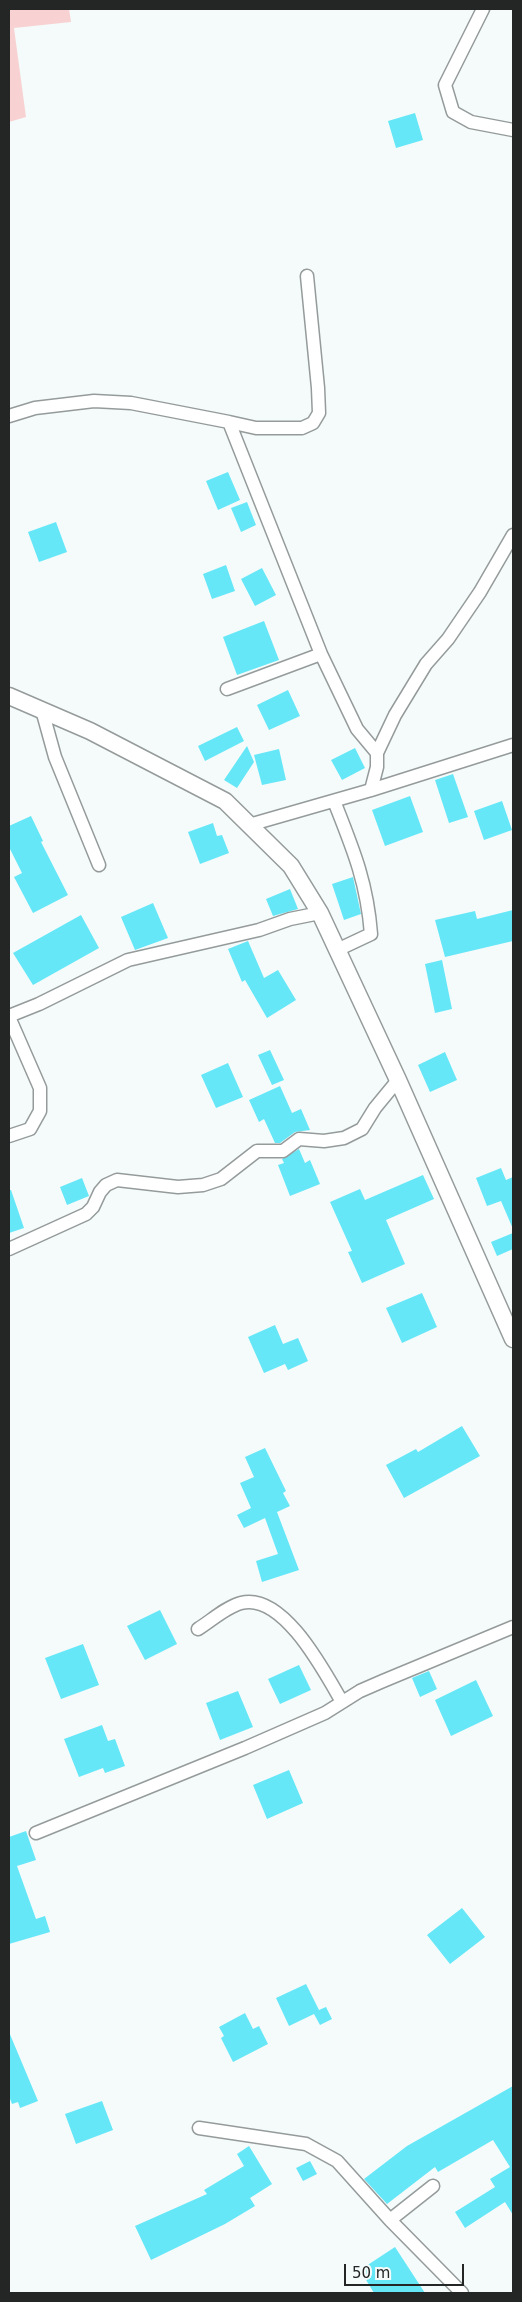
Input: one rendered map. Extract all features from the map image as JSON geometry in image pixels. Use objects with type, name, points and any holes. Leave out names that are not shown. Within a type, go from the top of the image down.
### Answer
[{"type":"street","points":[[483,9],[445,85],[453,112],[471,122],[513,130]]},
{"type":"street","points":[[9,416],[42,407],[94,401],[131,403],[256,428],[302,428],[313,422],[319,413],[307,276]]},
{"type":"street","points":[[229,422],[321,654],[357,729],[377,753]]},
{"type":"street","points":[[371,790],[377,767],[377,753],[394,715],[426,664],[448,638],[480,592],[513,535]]},
{"type":"street","points":[[227,689],[321,654]]},
{"type":"street","points":[[9,696],[90,731],[225,801],[291,866],[320,913],[398,1080],[513,1339]]},
{"type":"street","points":[[42,710],[55,757],[99,865]]},
{"type":"street","points":[[249,825],[371,790],[513,745]]},
{"type":"street","points":[[334,801],[358,859],[368,901],[371,934],[337,950]]},
{"type":"street","points":[[9,1136],[30,1129],[40,1111],[40,1088],[9,1017],[128,960],[259,930],[290,919],[320,913]]},
{"type":"street","points":[[9,1249],[86,1214],[93,1207],[100,1192],[106,1185],[118,1180],[178,1187],[203,1186],[220,1179],[257,1151],[283,1151],[299,1139],[324,1140],[344,1138],[362,1129],[375,1108],[398,1080]]},
{"type":"street","points":[[198,1630],[231,1607],[241,1603],[257,1602],[270,1606],[304,1641],[342,1702]]},
{"type":"street","points":[[36,1833],[245,1748],[326,1713],[360,1691],[513,1627]]},
{"type":"street","points":[[198,2128],[306,2144],[318,2149],[337,2161],[390,2220],[462,2293]]},
{"type":"street","points":[[390,2220],[433,2186]]},
{"type":"shaded area","points":[[9,9],[69,9],[71,22],[14,28],[26,117],[9,122]]},
{"type":"building","points":[[415,113],[423,140],[396,148],[388,121]]},
{"type":"building","points":[[228,472],[240,500],[218,510],[206,481]]},
{"type":"building","points":[[247,502],[256,525],[241,532],[231,508]]},
{"type":"building","points":[[56,522],[67,552],[39,562],[28,532]]},
{"type":"building","points":[[226,565],[235,591],[212,599],[203,574]]},
{"type":"building","points":[[262,568],[276,595],[255,606],[241,579]]},
{"type":"building","points":[[264,621],[279,660],[237,675],[223,637]]},
{"type":"building","points":[[288,690],[300,716],[269,730],[257,705]]},
{"type":"building","points":[[237,727],[244,741],[205,761],[198,746]]},
{"type":"building","points":[[247,746],[254,762],[237,788],[224,780]]},
{"type":"building","points":[[355,748],[365,768],[342,780],[331,760]]},
{"type":"building","points":[[279,749],[286,780],[262,785],[254,755]]},
{"type":"building","points":[[453,774],[468,817],[449,823],[435,780]]},
{"type":"building","points":[[410,796],[423,832],[385,846],[372,810]]},
{"type":"building","points":[[502,801],[512,830],[484,840],[474,811]]},
{"type":"building","points":[[31,816],[43,841],[41,842],[68,895],[33,913],[14,877],[22,873],[9,847],[9,826]]},
{"type":"building","points":[[213,823],[217,836],[222,835],[229,853],[200,864],[188,832]]},
{"type":"building","points":[[353,877],[361,914],[344,920],[332,884]]},
{"type":"building","points":[[290,889],[298,909],[273,916],[266,899]]},
{"type":"building","points":[[153,903],[168,938],[135,950],[121,917]]},
{"type":"building","points":[[513,910],[513,941],[445,957],[435,920],[475,911],[477,919]]},
{"type":"building","points":[[81,915],[99,948],[33,985],[13,953]]},
{"type":"building","points":[[248,941],[264,978],[278,970],[296,1000],[267,1018],[245,980],[242,982],[228,949]]},
{"type":"building","points":[[442,960],[452,1009],[435,1013],[425,964]]},
{"type":"building","points":[[270,1050],[284,1080],[272,1085],[258,1055]]},
{"type":"building","points":[[445,1052],[457,1080],[430,1092],[418,1065]]},
{"type":"building","points":[[228,1063],[243,1097],[216,1108],[201,1075]]},
{"type":"building","points":[[280,1086],[292,1113],[301,1109],[310,1130],[295,1132],[280,1143],[275,1143],[264,1119],[259,1122],[249,1100]]},
{"type":"building","points":[[299,1149],[305,1163],[310,1160],[320,1184],[290,1196],[278,1165],[284,1163],[282,1159]]},
{"type":"building","points":[[501,1168],[506,1180],[513,1177],[513,1229],[501,1201],[487,1206],[476,1178]]},
{"type":"building","points":[[423,1175],[434,1199],[386,1220],[405,1264],[362,1283],[348,1252],[352,1251],[330,1202],[360,1189],[365,1200]]},
{"type":"building","points":[[82,1178],[89,1196],[67,1205],[60,1187]]},
{"type":"building","points":[[9,1190],[11,1190],[24,1228],[9,1233]]},
{"type":"building","points":[[513,1233],[513,1249],[497,1256],[491,1242]]},
{"type":"building","points":[[422,1293],[437,1327],[402,1343],[386,1308]]},
{"type":"building","points":[[275,1325],[283,1344],[298,1338],[308,1361],[288,1370],[285,1364],[264,1373],[248,1337]]},
{"type":"building","points":[[462,1426],[480,1456],[404,1498],[386,1465],[416,1449],[418,1452]]},
{"type":"building","points":[[265,1448],[286,1491],[283,1493],[290,1506],[277,1512],[299,1570],[262,1582],[256,1561],[278,1554],[265,1518],[244,1528],[237,1515],[251,1508],[240,1483],[254,1477],[245,1457]]},
{"type":"building","points":[[160,1610],[177,1644],[145,1660],[127,1626]]},
{"type":"building","points":[[83,1644],[99,1685],[61,1699],[45,1658]]},
{"type":"building","points":[[299,1665],[311,1690],[280,1704],[268,1679]]},
{"type":"building","points":[[429,1671],[437,1689],[420,1697],[412,1678]]},
{"type":"building","points":[[476,1680],[493,1716],[451,1736],[435,1700]]},
{"type":"building","points":[[238,1691],[253,1727],[220,1740],[206,1703]]},
{"type":"building","points":[[102,1725],[108,1741],[115,1739],[125,1766],[105,1773],[103,1768],[79,1777],[64,1739]]},
{"type":"building","points":[[289,1770],[303,1803],[267,1819],[253,1785]]},
{"type":"building","points":[[26,1831],[36,1860],[17,1866],[36,1919],[45,1916],[50,1932],[9,1944],[9,1837]]},
{"type":"building","points":[[462,1908],[485,1937],[450,1964],[427,1935]]},
{"type":"building","points":[[306,1984],[319,2010],[326,2007],[332,2019],[320,2025],[314,2014],[289,2026],[276,1998]]},
{"type":"building","points":[[245,2013],[253,2029],[259,2026],[268,2044],[233,2062],[221,2038],[224,2036],[219,2027]]},
{"type":"building","points":[[9,2032],[38,2101],[20,2108],[18,2102],[12,2104],[9,2096]]},
{"type":"building","points":[[513,2086],[513,2215],[505,2202],[465,2228],[455,2212],[495,2187],[490,2179],[510,2167],[493,2140],[438,2172],[435,2167],[387,2204],[364,2179],[407,2146]]},
{"type":"building","points":[[102,2101],[113,2130],[76,2144],[65,2114]]},
{"type":"building","points":[[249,2146],[272,2184],[250,2198],[255,2206],[225,2224],[151,2260],[135,2226],[207,2194],[204,2190],[244,2166],[237,2154]]},
{"type":"building","points":[[310,2161],[317,2174],[303,2181],[296,2168]]},
{"type":"building","points":[[395,2247],[425,2293],[374,2293],[360,2270]]}]
